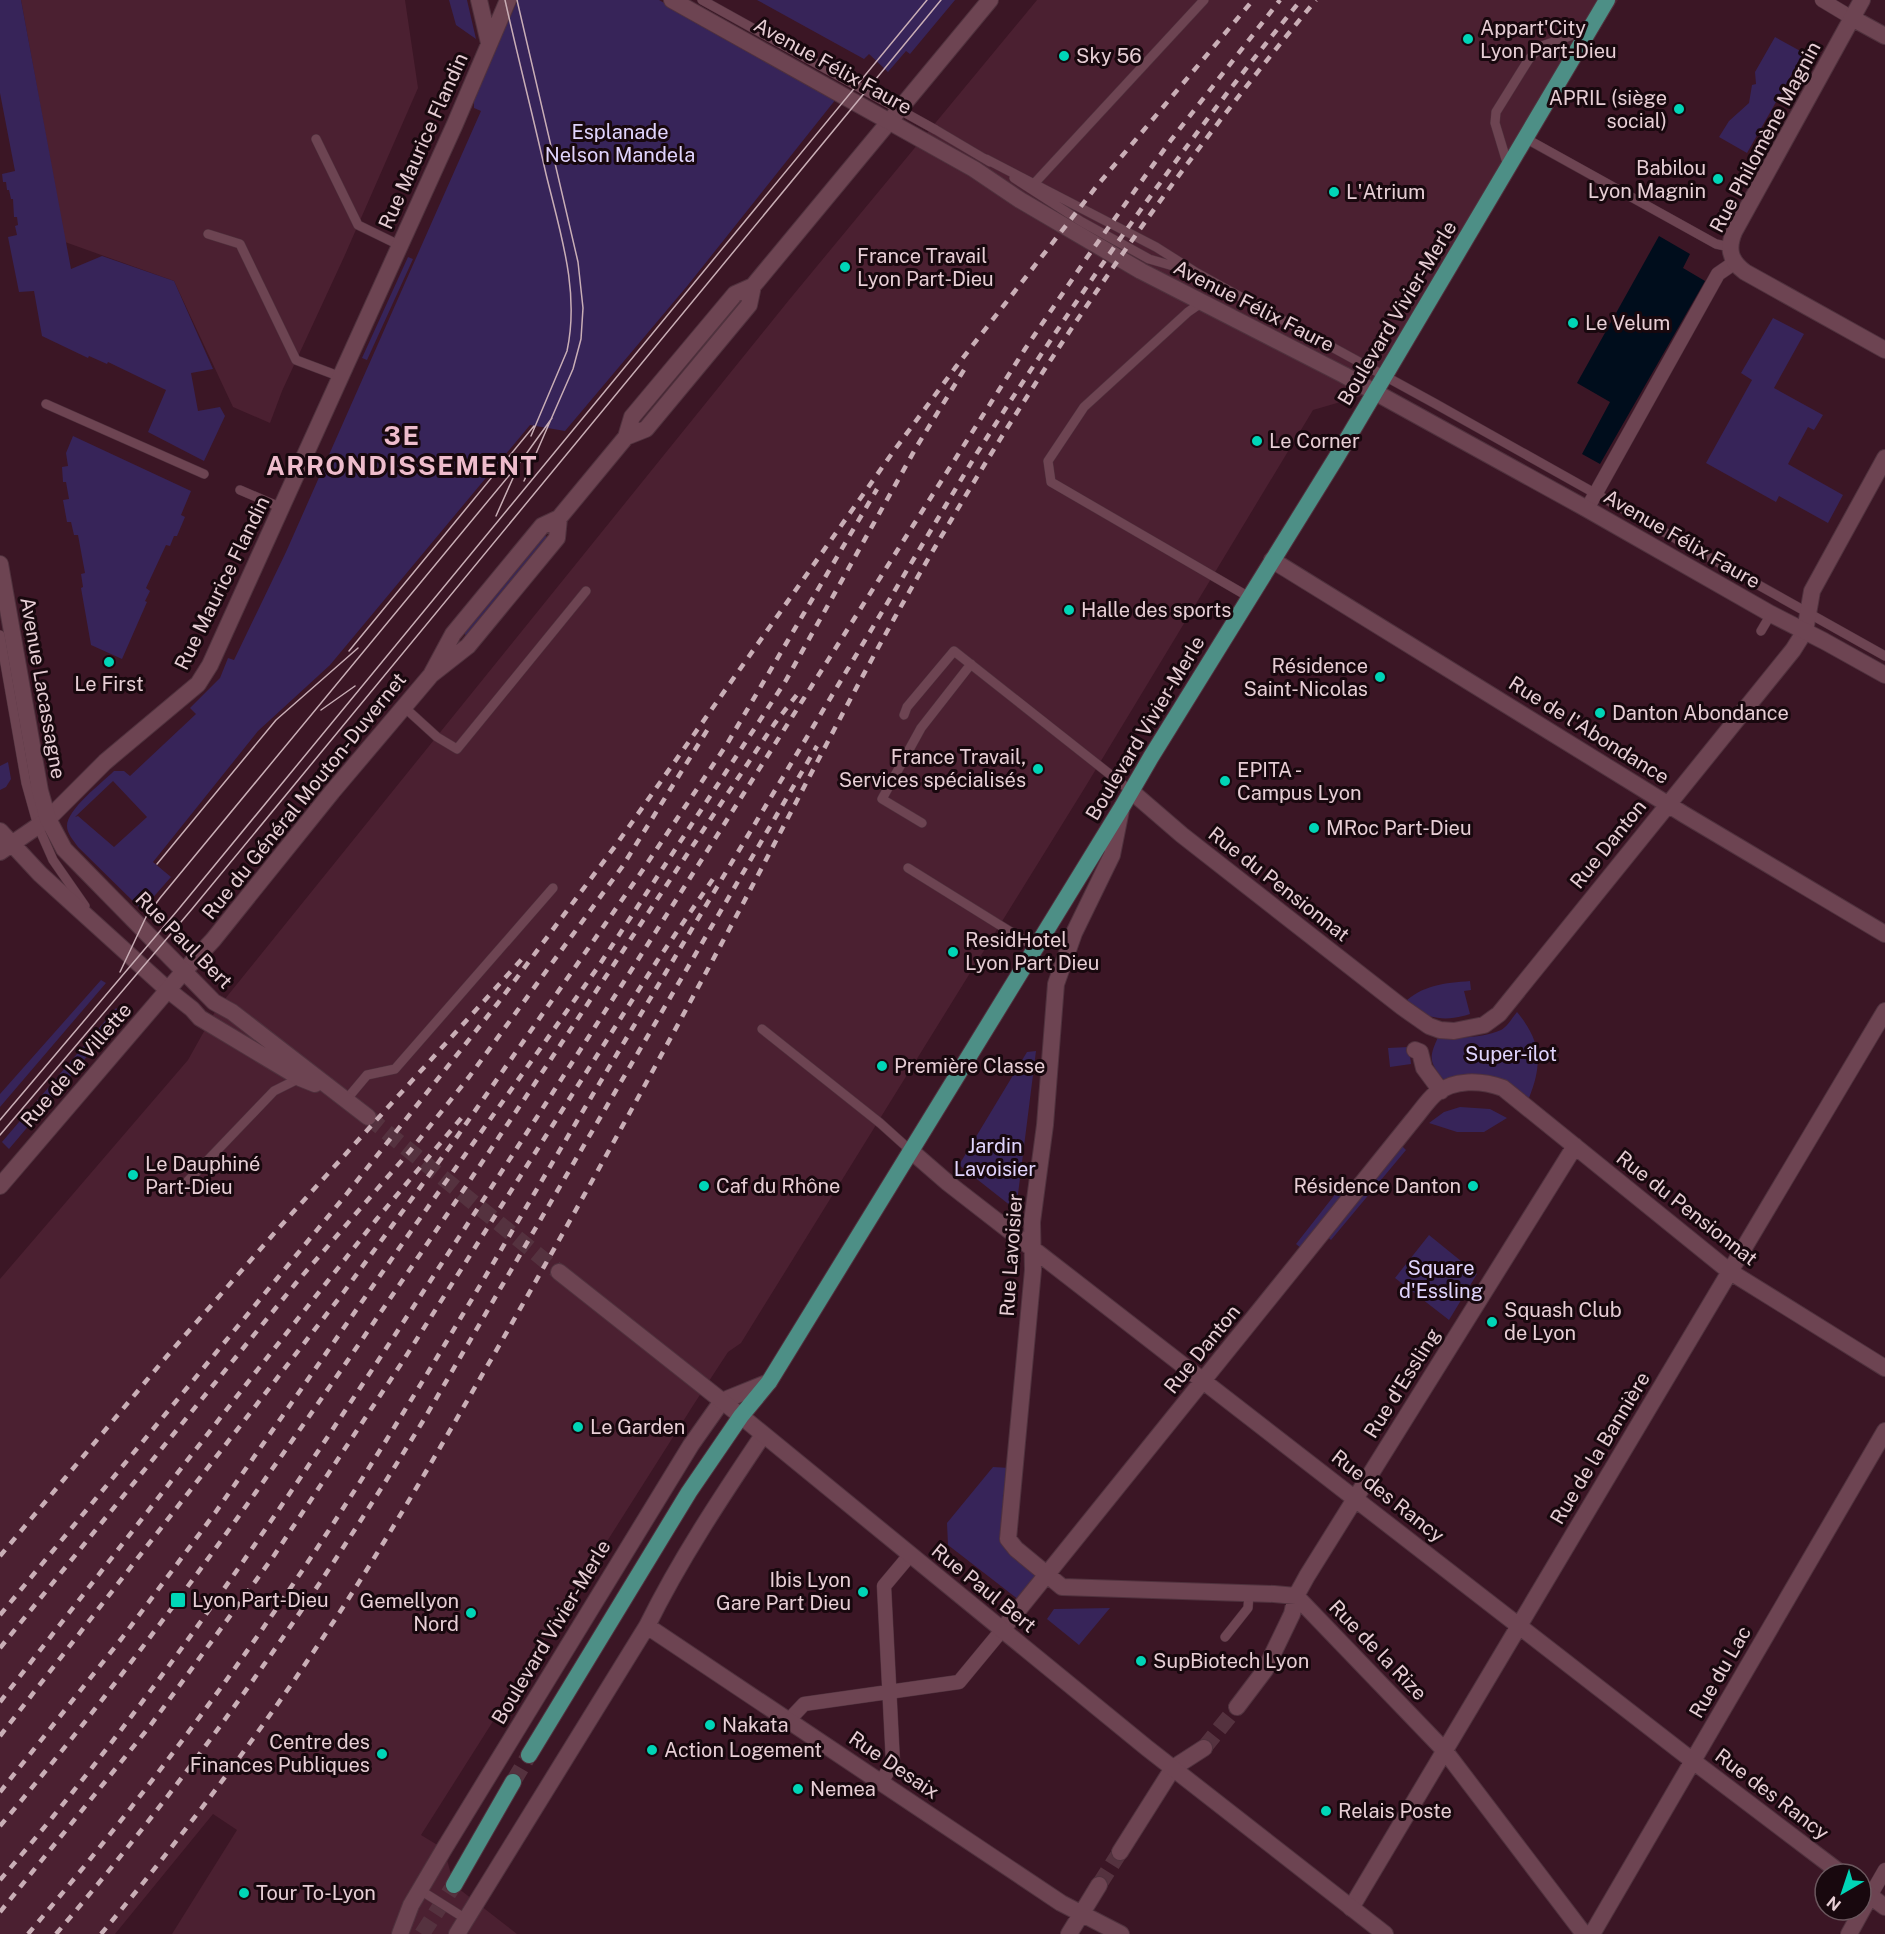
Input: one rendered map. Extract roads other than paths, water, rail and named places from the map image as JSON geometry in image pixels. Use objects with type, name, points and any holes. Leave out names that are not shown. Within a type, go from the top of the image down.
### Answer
[{"type":"main road","name":"Boulevard Vivier-Merle","points":[[529,1755],[689,1492],[741,1416],[769,1382],[1375,392],[1607,0]]},
{"type":"main road","points":[[454,1886],[513,1782]]},
{"type":"street","points":[[478,0],[489,43]]},
{"type":"street","name":"Rue Maurice Flandin","points":[[6,848],[43,823],[105,762],[198,684],[210,665],[455,124],[508,0]]},
{"type":"street","name":"Avenue Félix Faure","points":[[672,0],[895,116],[974,169],[1028,191],[1141,271],[1375,392],[1587,508],[1771,614],[1885,675]]},
{"type":"street","name":"Rue du Général Mouton-Duvernet","points":[[184,971],[213,940],[332,792],[431,675],[453,634],[542,526],[559,518],[626,437],[632,417],[735,294],[753,286],[990,0]]},
{"type":"street","points":[[1822,0],[1885,36]]},
{"type":"street","name":"Rue Philomène Magnin","points":[[1587,508],[1718,274],[1732,255],[1739,222],[1862,0]]},
{"type":"street","points":[[1732,255],[1745,272],[1885,350]]},
{"type":"street","points":[[1805,631],[1812,591],[1885,458]]},
{"type":"street","name":"Rue de l'Abondance","points":[[1272,560],[1668,804],[1885,934]]},
{"type":"street","name":"Avenue Lacassagne","points":[[0,564],[40,791],[43,823]]},
{"type":"street","name":"Rue Danton","points":[[1402,1007],[1429,1026],[1454,1031],[1484,1025],[1499,1014],[1793,650],[1805,631]]},
{"type":"street","name":"Rue du Pensionnat","points":[[1131,791],[1402,1007]]},
{"type":"street","name":"Rue Lavoisier","points":[[1047,1575],[1016,1549],[1008,1539],[1033,1270],[1032,1222],[1045,1125],[1056,984],[1074,933],[1112,855],[1122,807]]},
{"type":"street","name":"Rue Paul Bert","points":[[43,823],[64,849],[214,1002],[232,1012],[368,1117]]},
{"type":"street","name":"Rue Paul Bert","points":[[0,831],[6,848],[40,874],[200,1018],[300,1078],[341,1097]]},
{"type":"street","name":"Rue de la Villette","points":[[0,1186],[184,971]]},
{"type":"street","name":"Rue de la Bannière","points":[[1352,1908],[1885,1011]]},
{"type":"street","points":[[1415,1050],[1420,1052],[1424,1068],[1438,1093]]},
{"type":"street","name":"Rue du Pensionnat","points":[[1438,1093],[1464,1082],[1491,1084],[1503,1088],[1729,1271],[1885,1368]]},
{"type":"street","name":"Rue Danton","points":[[1002,1630],[1438,1093]]},
{"type":"street","name":"Rue d'Essling","points":[[1237,1707],[1265,1670],[1292,1614],[1296,1596],[1575,1146]]},
{"type":"street","name":"Rue des Rancy","points":[[910,1150],[1032,1248],[1826,1862]]},
{"type":"street","name":"Rue Paul Bert","points":[[559,1272],[741,1416],[1173,1768],[1385,1934]]},
{"type":"street","points":[[722,1401],[769,1382]]},
{"type":"street","name":"Boulevard Vivier-Merle","points":[[400,1934],[411,1905],[420,1890],[632,1540],[691,1445],[722,1401]]},
{"type":"street","name":"Rue du Lac","points":[[1592,1934],[1885,1431]]},
{"type":"street","points":[[457,1934],[647,1626],[667,1588],[763,1435]]},
{"type":"street","points":[[881,1782],[893,1763],[884,1586],[910,1556]]},
{"type":"street","points":[[1047,1575],[1062,1587],[1296,1596]]},
{"type":"street","name":"Rue de la Rize","points":[[1296,1596],[1445,1750],[1584,1934]]},
{"type":"street","name":"Rue Desaix","points":[[647,1626],[1061,1903],[1121,1934]]},
{"type":"street","points":[[789,1720],[804,1704],[959,1682],[1002,1630]]},
{"type":"street","points":[[1120,1852],[1173,1768],[1204,1748]]},
{"type":"street","points":[[1873,1884],[1885,1870]]},
{"type":"street","points":[[1069,1934],[1099,1885]]},
{"type":"street","points":[[1873,1898],[1885,1907]]},
{"type":"lane","name":"Avenue Félix Faure","points":[[702,0],[895,116],[986,159],[1028,191],[1149,259],[1197,273]]},
{"type":"lane","points":[[1028,191],[1204,0]]},
{"type":"lane","points":[[1508,168],[1495,123],[1496,112],[1529,59],[1542,46],[1589,29]]},
{"type":"lane","points":[[1525,138],[1732,255]]},
{"type":"lane","points":[[316,139],[358,225],[399,245]]},
{"type":"lane","name":"Avenue Félix Faure","points":[[1028,191],[1156,247],[1197,273],[1596,493],[1885,656]]},
{"type":"lane","points":[[208,234],[240,244],[296,360],[341,377]]},
{"type":"lane","points":[[1201,303],[1188,312],[1084,407],[1048,461],[1051,482],[1249,597]]},
{"type":"lane","points":[[46,404],[204,474]]},
{"type":"lane","points":[[240,490],[282,508]]},
{"type":"lane","points":[[404,707],[437,737],[457,749],[586,591]]},
{"type":"lane","points":[[1761,631],[1771,614]]},
{"type":"lane","name":"Avenue Lacassagne","points":[[0,635],[26,783],[43,823]]},
{"type":"lane","points":[[904,715],[907,707],[954,651],[1131,791]]},
{"type":"lane","points":[[922,823],[882,799],[921,728],[971,664]]},
{"type":"lane","name":"Rue Paul Bert","points":[[43,823],[53,860],[96,924]]},
{"type":"lane","points":[[908,868],[1035,947]]},
{"type":"lane","points":[[341,1097],[367,1075],[395,1069],[553,888]]},
{"type":"lane","points":[[762,1029],[880,1123],[910,1150]]},
{"type":"lane","points":[[183,1186],[274,1091],[300,1078]]},
{"type":"lane","points":[[1225,1637],[1248,1608],[1249,1593]]},
{"type":"lane","points":[[420,1890],[466,1919]]},
{"type":"water","points":[[1659,236],[1690,254],[1683,268],[1705,281],[1600,464],[1582,454],[1610,402],[1577,383]]},
{"type":"tunnel","points":[[368,1117],[559,1272]]},
{"type":"tunnel","points":[[1204,1748],[1237,1707]]},
{"type":"tunnel","points":[[513,1782],[529,1755]]},
{"type":"tunnel","points":[[1099,1885],[1120,1852]]},
{"type":"tunnel","points":[[422,1934],[454,1885]]},
{"type":"tram line","points":[[505,0],[562,240],[570,284],[570,329],[567,351],[531,436]]},
{"type":"tram line","points":[[517,0],[578,262],[583,308],[581,339],[573,369],[524,481]]},
{"type":"tram line","points":[[0,1120],[177,911],[927,0]]},
{"type":"tram line","points":[[0,1135],[192,909],[941,0]]},
{"type":"tram line","points":[[120,972],[146,917],[160,898],[521,461],[552,418]]},
{"type":"tram line","points":[[349,651],[534,426]]},
{"type":"tram line","points":[[496,516],[513,478]]},
{"type":"tram line","points":[[157,864],[276,720],[358,648]]},
{"type":"tram line","points":[[321,710],[355,686]]},
{"type":"railway","points":[[0,1615],[345,1196],[498,1003],[616,845],[893,452],[955,368],[1096,187],[1253,0]]},
{"type":"railway","points":[[0,1880],[119,1732],[176,1656],[285,1500],[516,1150],[1025,349],[1171,140],[1280,0]]},
{"type":"railway","points":[[28,1934],[108,1837],[185,1737],[329,1530],[455,1327],[977,453],[1053,336],[1132,222],[1215,109],[1301,0]]},
{"type":"railway","points":[[101,1934],[198,1813],[260,1729],[319,1644],[406,1505],[591,1183],[710,966],[892,622],[1031,390],[1168,190],[1265,62],[1316,0]]},
{"type":"railway","points":[[0,1792],[122,1638],[215,1513],[598,967],[785,682],[917,446],[967,365]]},
{"type":"railway","points":[[0,1736],[343,1293],[454,1141],[640,874],[727,744],[877,489]]},
{"type":"railway","points":[[0,1826],[152,1635],[295,1437],[436,1231],[775,723],[799,692]]},
{"type":"railway","points":[[0,1648],[296,1283],[410,1151],[469,1077],[622,867],[711,724]]},
{"type":"railway","points":[[56,1934],[156,1812],[250,1685],[339,1555],[423,1421],[817,746]]},
{"type":"railway","points":[[0,1912],[150,1726],[273,1557],[401,1364],[657,961],[717,873]]},
{"type":"railway","points":[[0,1556],[167,1356],[277,1230],[522,959]]},
{"type":"railway","points":[[0,1702],[255,1373],[376,1220],[463,1116]]},
{"type":"place","name":"Appart'City Lyon Part-Dieu","points":[[1468,39]]},
{"type":"place","name":"Sky 56","points":[[1064,56]]},
{"type":"place","name":"APRIL (siège social)","points":[[1679,109]]},
{"type":"place","name":"Babilou Lyon Magnin","points":[[1718,179]]},
{"type":"place","name":"L'Atrium","points":[[1334,192]]},
{"type":"place","name":"France Travail Lyon Part-Dieu","points":[[845,267]]},
{"type":"place","name":"Le Velum","points":[[1573,323]]},
{"type":"place","name":"Le Corner","points":[[1257,441]]},
{"type":"place","name":"Halle des sports","points":[[1069,610]]},
{"type":"place","name":"Le First","points":[[109,662]]},
{"type":"place","name":"Résidence Saint-Nicolas","points":[[1380,677]]},
{"type":"place","name":"Danton Abondance","points":[[1600,713]]},
{"type":"place","name":"France Travail, Services spécialisés","points":[[1038,769]]},
{"type":"place","name":"EPITA - Campus Lyon","points":[[1225,781]]},
{"type":"place","name":"MRoc Part-Dieu","points":[[1314,828]]},
{"type":"place","name":"ResidHotel Lyon Part Dieu","points":[[953,952]]},
{"type":"place","name":"Première Classe","points":[[882,1066]]},
{"type":"place","name":"Le Dauphiné Part-Dieu","points":[[133,1175]]},
{"type":"place","name":"Caf du Rhône","points":[[704,1186]]},
{"type":"place","name":"Résidence Danton","points":[[1473,1186]]},
{"type":"place","name":"Squash Club de Lyon","points":[[1492,1322]]},
{"type":"place","name":"Le Garden","points":[[578,1427]]},
{"type":"place","name":"Ibis Lyon Gare Part Dieu","points":[[863,1592]]},
{"type":"place","name":"Lyon Part-Dieu","points":[[178,1600]]},
{"type":"place","name":"Gemellyon Nord","points":[[471,1613]]},
{"type":"place","name":"SupBiotech Lyon","points":[[1141,1661]]},
{"type":"place","name":"Nakata","points":[[710,1725]]},
{"type":"place","name":"Action Logement","points":[[652,1750]]},
{"type":"place","name":"Centre des Finances Publiques","points":[[382,1754]]},
{"type":"place","name":"Nemea","points":[[798,1789]]},
{"type":"place","name":"Relais Poste","points":[[1326,1811]]},
{"type":"place","name":"Tour To-Lyon","points":[[244,1893]]},
{"type":"district","name":"3E ARRONDISSEMENT","points":[[402,451]]},
{"type":"park label","name":"Esplanade Nelson Mandela","points":[[620,144]]},
{"type":"park label","name":"Super-îlot","points":[[1511,1054]]},
{"type":"park label","name":"Jardin Lavoisier","points":[[995,1158]]},
{"type":"park label","name":"Square d'Essling","points":[[1441,1280]]}]
